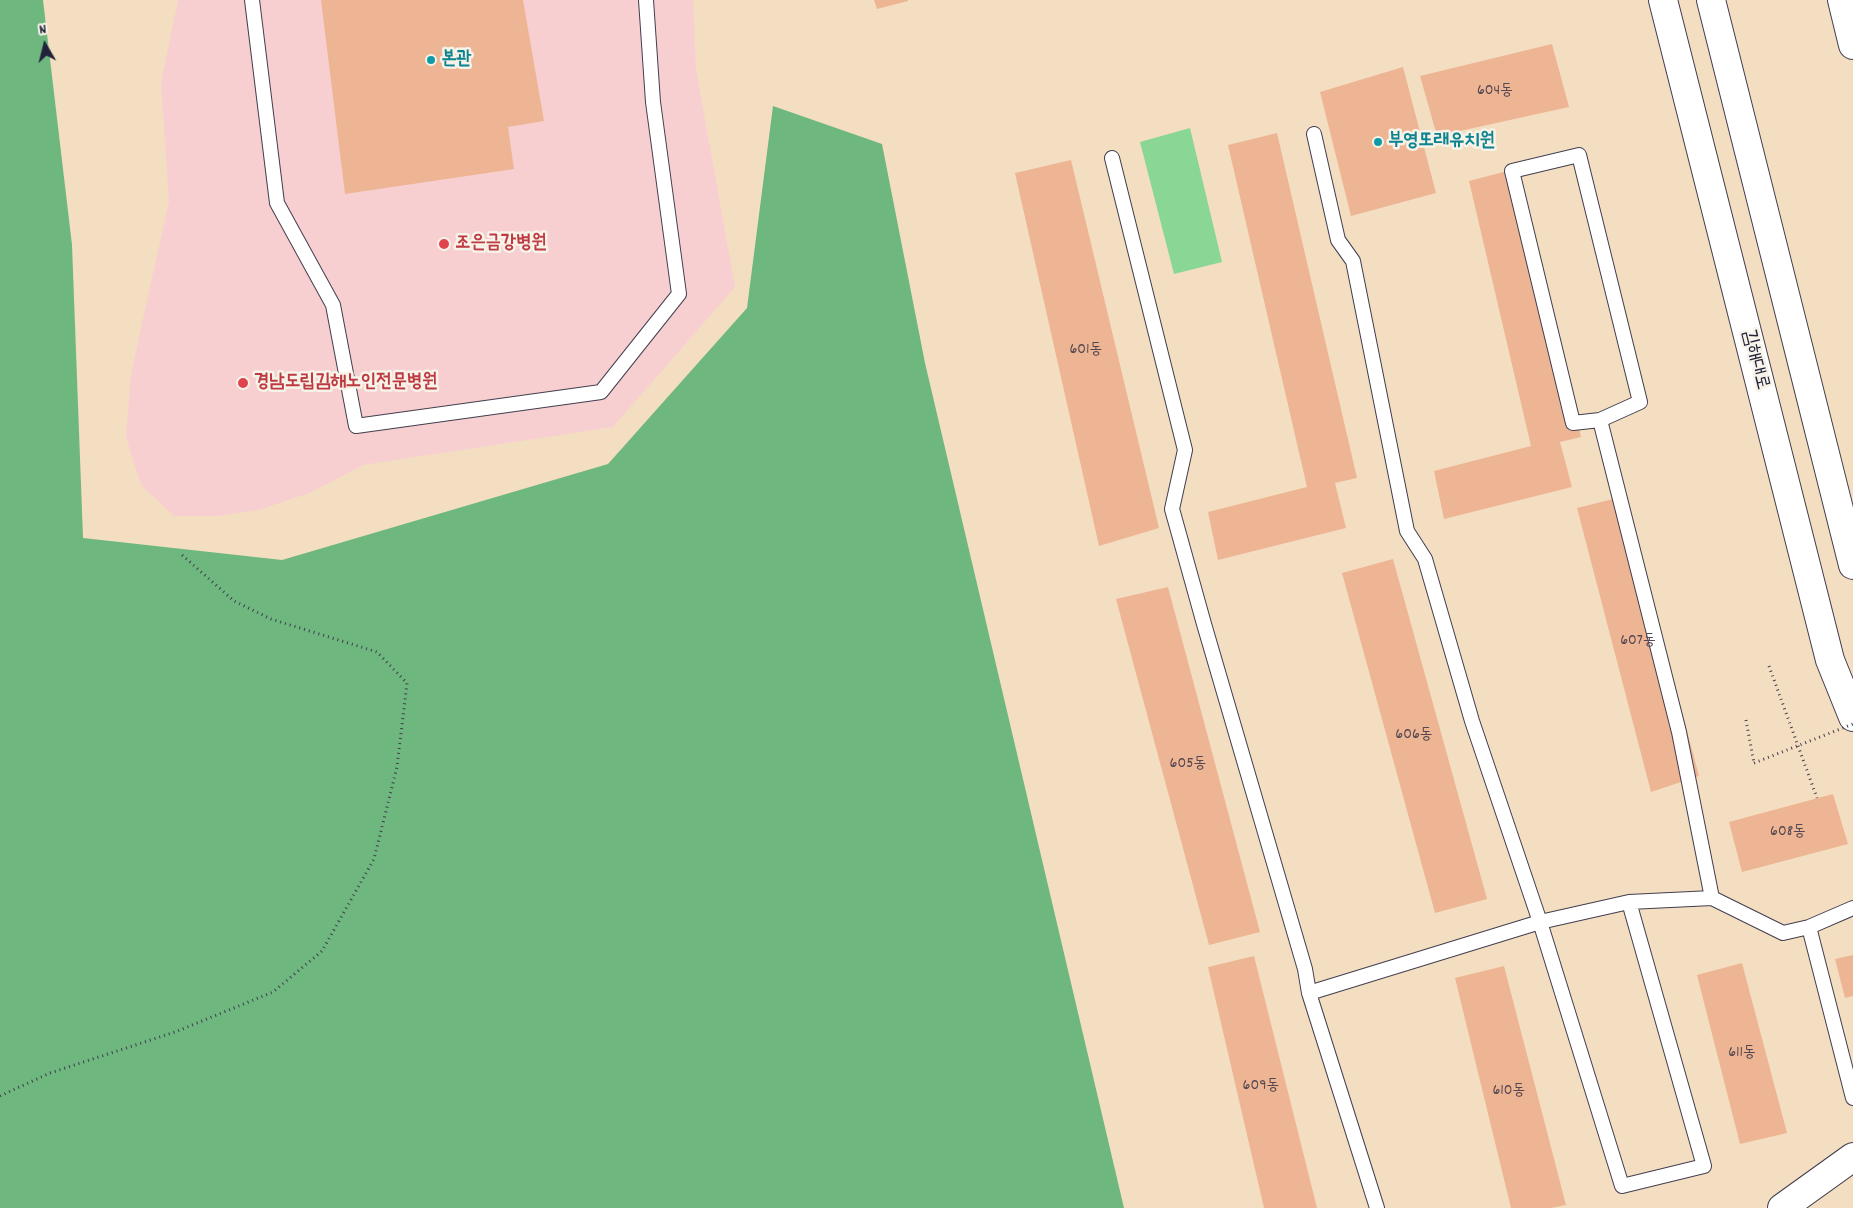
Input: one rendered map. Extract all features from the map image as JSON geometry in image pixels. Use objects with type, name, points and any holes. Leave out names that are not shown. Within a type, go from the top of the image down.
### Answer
[{"type":"main road","name":"김해대로","points":[[1662,0],[1830,660],[1853,718]]},
{"type":"main road","points":[[1711,0],[1853,565]]},
{"type":"main road","points":[[1842,0],[1853,45]]},
{"type":"main road","points":[[1782,1208],[1853,1158]]},
{"type":"lane","points":[[252,0],[277,203],[333,305],[356,426],[601,392],[679,294],[653,102],[646,0]]},
{"type":"lane","points":[[1314,134],[1338,240],[1353,261],[1408,532],[1425,559],[1472,721],[1540,922],[1622,1186],[1704,1166],[1629,902]]},
{"type":"lane","points":[[1578,156],[1640,402],[1600,420],[1573,423],[1512,170],[1578,156]]},
{"type":"lane","points":[[1112,158],[1185,450],[1172,509],[1305,969],[1309,993],[1377,1208]]},
{"type":"lane","points":[[1600,420],[1679,732],[1712,898]]},
{"type":"lane","points":[[1309,993],[1540,922],[1629,902],[1712,898],[1782,933],[1809,927],[1853,908]]},
{"type":"lane","points":[[1809,927],[1853,1098]]},
{"type":"path","points":[[0,1096],[50,1073],[174,1032],[273,992],[322,951],[374,859],[397,767],[407,683],[377,652],[271,619],[234,601],[182,555]]},
{"type":"path","points":[[1769,666],[1817,798]]},
{"type":"path","points":[[1746,720],[1754,763],[1853,724]]},
{"type":"shaded area","name":"조은금강병원","points":[[178,0],[693,0],[696,69],[735,287],[613,427],[363,465],[312,492],[259,510],[217,516],[174,516],[141,485],[126,437],[131,374],[169,201],[161,83]]},
{"type":"green space","points":[[0,0],[43,0],[72,245],[83,538],[282,560],[608,464],[747,308],[773,106],[882,144],[925,363],[1124,1208],[0,1208]]},
{"type":"green space","points":[[1190,128],[1222,262],[1174,274],[1140,142]]},
{"type":"building","name":"본관","points":[[321,0],[523,0],[544,121],[508,127],[514,169],[345,194]]},
{"type":"building","points":[[874,0],[908,0],[908,1],[877,9]]},
{"type":"building","points":[[1552,44],[1569,107],[1437,136],[1420,76]]},
{"type":"building","name":"부영또래유치원","points":[[1403,67],[1436,193],[1351,216],[1320,92]]},
{"type":"building","points":[[1277,133],[1357,478],[1335,483],[1346,528],[1218,560],[1208,512],[1307,487],[1228,145]]},
{"type":"building","points":[[1071,160],[1159,528],[1099,546],[1015,173]]},
{"type":"building","points":[[1519,168],[1581,437],[1560,442],[1572,487],[1444,519],[1434,471],[1531,446],[1469,181]]},
{"type":"building","points":[[1625,496],[1699,776],[1651,792],[1577,508]]},
{"type":"building","points":[[1393,559],[1487,899],[1435,913],[1342,573]]},
{"type":"building","points":[[1168,587],[1260,932],[1209,945],[1116,599]]},
{"type":"building","points":[[1833,794],[1848,844],[1742,872],[1729,822]]},
{"type":"building","points":[[1853,955],[1853,996],[1845,998],[1835,959]]},
{"type":"building","points":[[1254,956],[1317,1208],[1264,1208],[1208,967]]},
{"type":"building","points":[[1742,963],[1787,1133],[1740,1144],[1697,975]]},
{"type":"building","points":[[1504,966],[1566,1205],[1551,1208],[1511,1208],[1455,978]]},
{"type":"place","name":"본관","points":[[431,60]]},
{"type":"place","name":"부영또래유치원","points":[[1378,142]]},
{"type":"place","name":"조은금강병원","points":[[444,244]]},
{"type":"place","name":"경남도립김해노인전문병원","points":[[243,383]]}]
